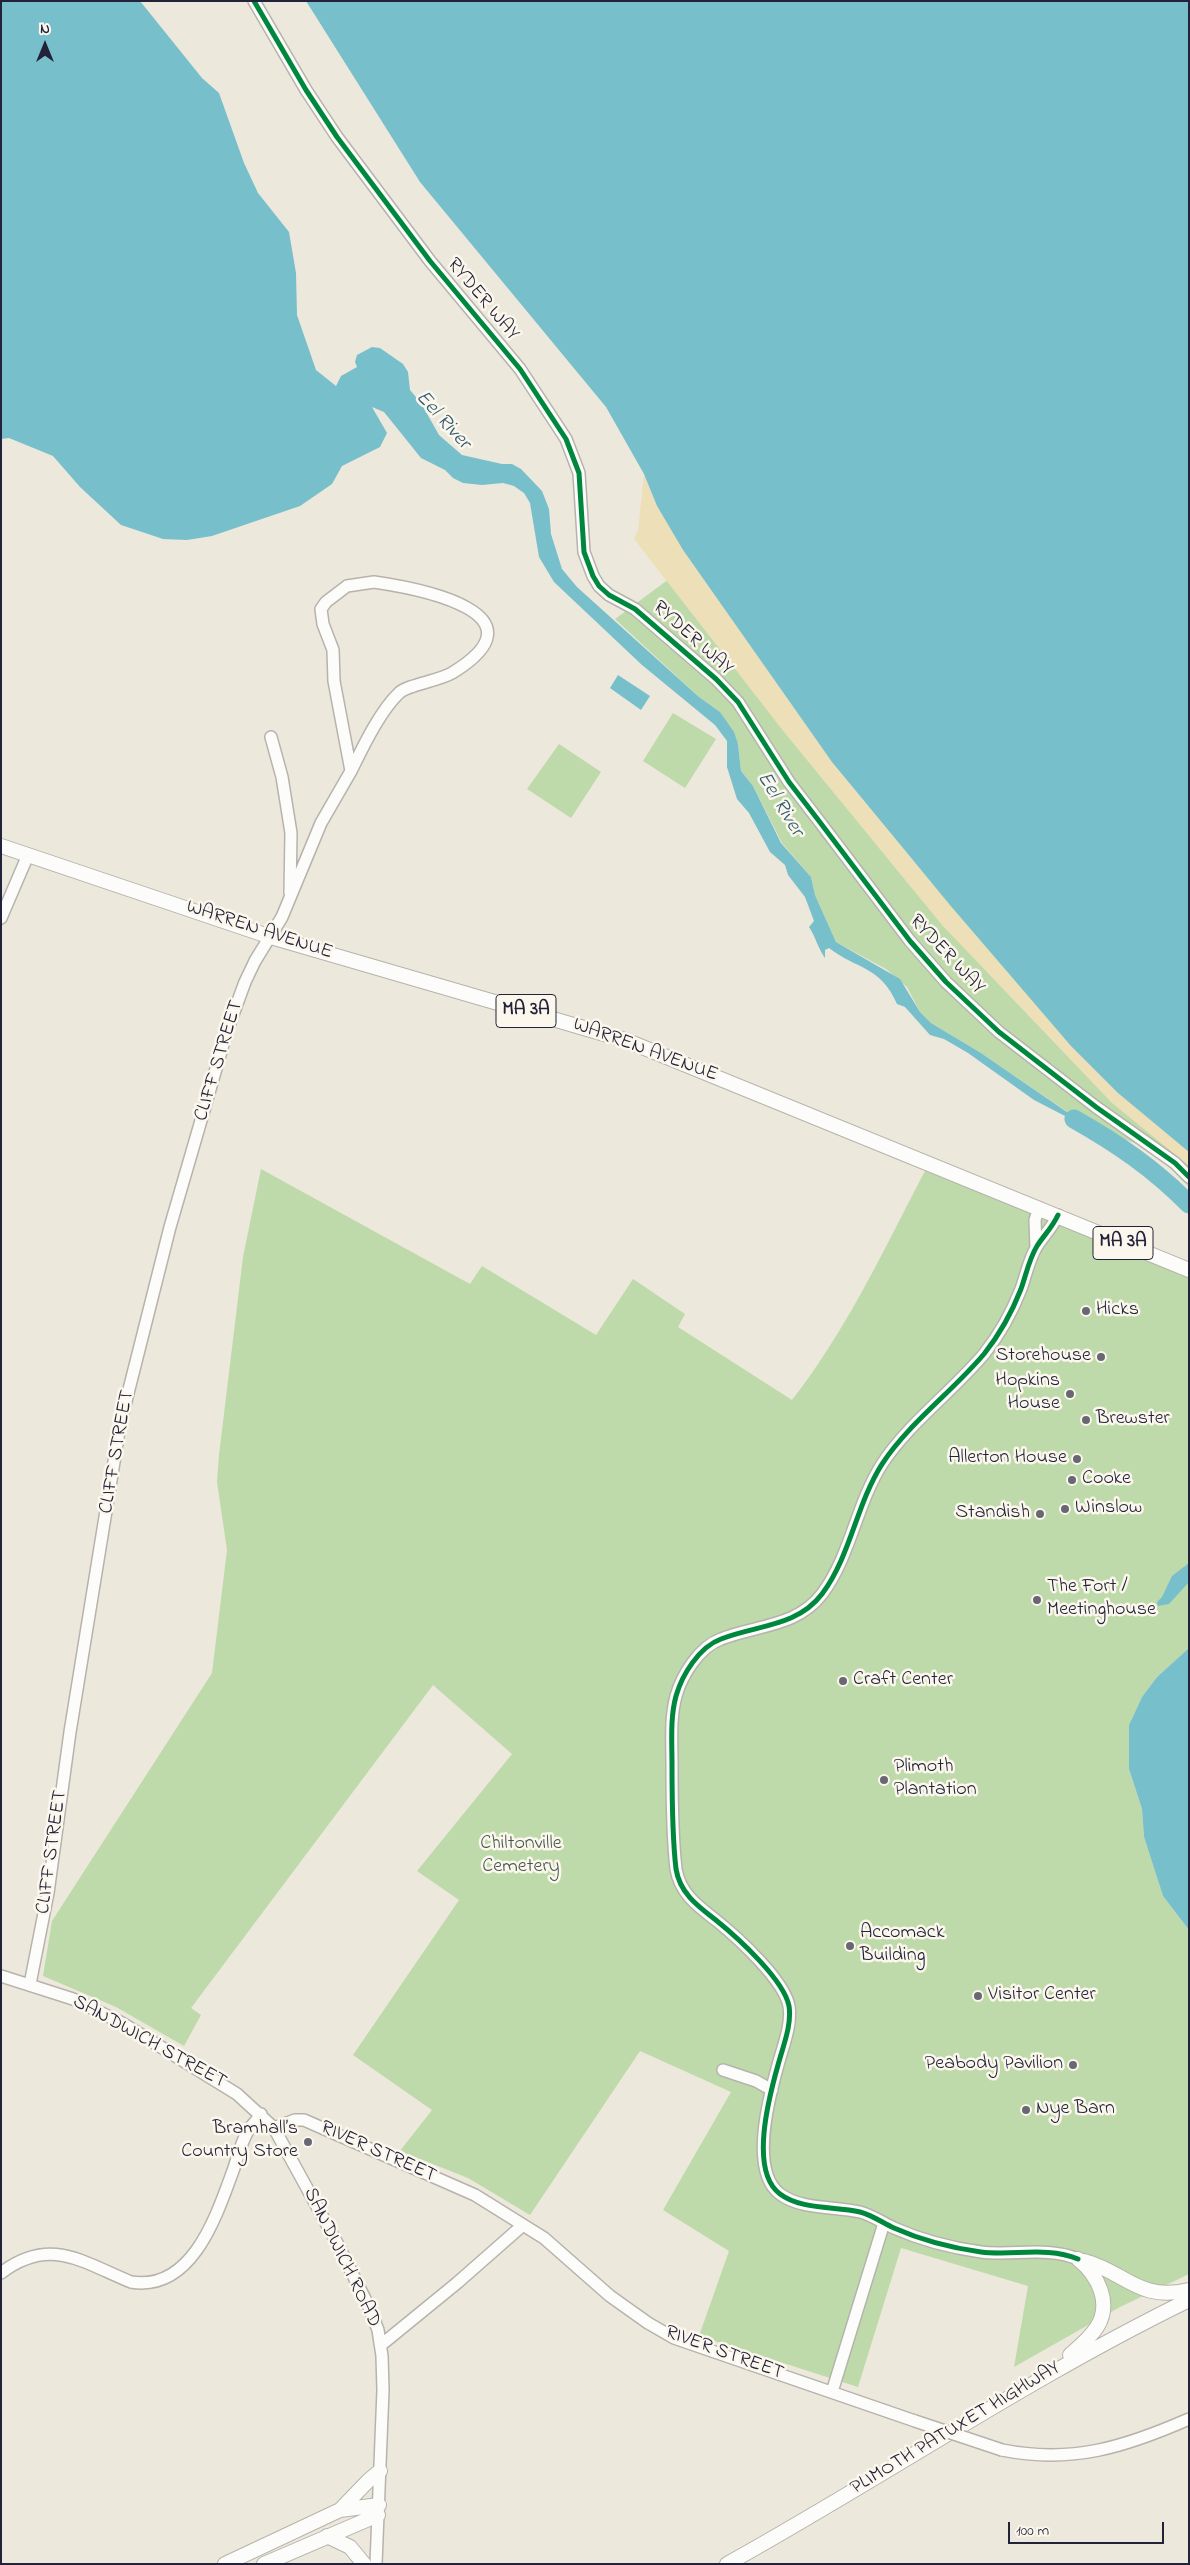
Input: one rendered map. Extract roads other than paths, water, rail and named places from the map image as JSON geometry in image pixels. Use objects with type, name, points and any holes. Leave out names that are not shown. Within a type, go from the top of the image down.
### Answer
[{"type":"main road","name":"WARREN AVENUE","points":[[1,846],[271,937],[625,1040],[1189,1270]]},
{"type":"main road","points":[[1078,2259],[1092,2263],[1144,2290],[1167,2292],[1189,2290]]},
{"type":"main road","points":[[1055,2370],[1091,2335],[1102,2316],[1103,2301],[1099,2284],[1092,2272],[1078,2259]]},
{"type":"main road","name":"PLIMOTH PATUXET HIGHWAY","points":[[727,2564],[842,2498],[1055,2370],[1189,2300]]},
{"type":"main road","points":[[225,2564],[340,2510],[380,2471]]},
{"type":"main road","points":[[340,2510],[378,2510]]},
{"type":"main road","points":[[264,2564],[327,2536],[378,2510]]},
{"type":"main road","points":[[327,2536],[350,2547],[364,2564]]},
{"type":"street","name":"RYDER WAY","points":[[254,1],[306,90],[337,137],[430,261],[520,369],[566,439],[579,473],[584,552],[599,586],[609,595],[635,609],[716,679],[738,702],[807,806],[910,941],[946,982],[999,1032],[1096,1107],[1175,1163],[1189,1177]]},
{"type":"street","name":"CLIFF STREET","points":[[30,1984],[48,1893],[70,1732],[125,1402],[170,1227],[227,1031],[248,975],[271,937],[290,898],[321,823],[351,771],[375,728],[400,691],[441,679],[477,654],[487,633],[486,623],[479,614],[444,598],[374,582],[360,582],[347,586],[322,605],[321,618],[333,650],[334,681],[351,771]]},
{"type":"street","points":[[272,737],[282,777],[291,833],[290,898]]},
{"type":"street","points":[[1,918],[28,854]]},
{"type":"street","points":[[1036,1248],[1034,1220],[1039,1208]]},
{"type":"street","points":[[1058,1215],[1053,1227],[1036,1248],[1014,1306],[998,1335],[976,1363],[884,1461],[869,1490],[844,1555],[820,1596],[804,1612],[792,1618],[716,1641],[691,1666],[676,1697],[672,1720],[674,1826],[676,1870],[682,1888],[694,1903],[723,1927],[773,1976],[786,1997],[790,2012],[788,2029],[772,2090],[762,2157],[766,2174],[775,2190],[795,2201],[862,2212],[920,2237],[978,2252],[1053,2252],[1078,2259]]},
{"type":"street","name":"SANDWICH STREET","points":[[1,1976],[83,2003],[135,2031],[232,2090],[261,2114]]},
{"type":"street","points":[[723,2070],[756,2080],[772,2090]]},
{"type":"street","points":[[1,2273],[27,2257],[43,2253],[57,2253],[131,2282],[142,2284],[154,2282],[178,2272],[195,2253],[204,2237],[226,2191],[247,2134],[261,2114]]},
{"type":"street","name":"SANDWICH ROAD","points":[[261,2114],[274,2128],[366,2300],[381,2345],[383,2390],[376,2564]]},
{"type":"street","name":"RIVER STREET","points":[[274,2128],[294,2120],[304,2120],[475,2195],[556,2247],[610,2296],[657,2329],[704,2350],[1002,2450],[1043,2456],[1081,2454],[1120,2446],[1189,2419]]},
{"type":"street","points":[[832,2392],[884,2223]]},
{"type":"street","points":[[381,2345],[457,2283],[523,2225]]},
{"type":"water","points":[[1,1],[140,1],[202,78],[219,93],[244,163],[258,193],[289,232],[296,273],[297,315],[316,370],[336,386],[341,376],[357,367],[355,362],[357,355],[372,347],[380,348],[403,364],[408,372],[410,390],[421,403],[439,435],[462,455],[502,464],[512,464],[521,469],[542,491],[549,509],[551,534],[562,569],[577,587],[699,697],[720,712],[734,732],[738,744],[741,771],[753,786],[781,843],[811,877],[815,895],[836,942],[900,979],[920,1012],[931,1023],[981,1053],[1096,1132],[1034,1100],[968,1053],[944,1039],[930,1035],[905,1007],[897,1004],[890,991],[875,975],[829,948],[825,950],[825,958],[809,927],[814,921],[805,897],[788,875],[785,865],[770,852],[749,813],[737,799],[727,767],[727,741],[715,725],[642,665],[554,582],[539,557],[530,503],[524,493],[514,486],[503,483],[482,485],[463,483],[453,478],[445,470],[421,458],[384,412],[372,407],[387,433],[380,447],[342,466],[332,484],[300,506],[212,536],[187,540],[163,539],[121,525],[80,487],[53,456],[9,438],[1,439]]},
{"type":"water","points":[[306,1],[1189,1],[1189,1152],[1118,1093],[1071,1046],[950,905],[832,762],[683,550],[657,506],[644,474],[606,407],[420,182]]},
{"type":"water","points":[[618,675],[650,696],[641,710],[610,688]]},
{"type":"water","points":[[1189,1563],[1189,1582],[1169,1604],[1158,1606],[1157,1602],[1162,1597],[1172,1576]]},
{"type":"water","points":[[1189,1648],[1189,1930],[1163,1896],[1144,1837],[1142,1809],[1129,1769],[1129,1725],[1142,1697],[1157,1677]]},
{"type":"waterway","name":"Eel River","points":[[1074,1119],[1134,1157],[1189,1204]]},
{"type":"place","name":"Hicks","points":[[1086,1311]]},
{"type":"place","name":"Storehouse","points":[[1101,1357]]},
{"type":"place","name":"Hopkins House","points":[[1070,1394]]},
{"type":"place","name":"Brewster","points":[[1086,1420]]},
{"type":"place","name":"Allerton House","points":[[1077,1459]]},
{"type":"place","name":"Cooke","points":[[1072,1480]]},
{"type":"place","name":"Winslow","points":[[1065,1509]]},
{"type":"place","name":"Standish","points":[[1040,1514]]},
{"type":"place","name":"The Fort / Meetinghouse","points":[[1037,1600]]},
{"type":"place","name":"Craft Center","points":[[843,1681]]},
{"type":"place","name":"Plimoth Plantation","points":[[884,1780]]},
{"type":"place","name":"Accomack Building","points":[[850,1946]]},
{"type":"place","name":"Visitor Center","points":[[978,1996]]},
{"type":"place","name":"Peabody Pavilion","points":[[1073,2065]]},
{"type":"place","name":"Nye Barn","points":[[1026,2110]]},
{"type":"place","name":"Bramhall’s Country Store","points":[[308,2142]]},
{"type":"park label","name":"Chiltonville Cemetery","points":[[521,1856]]}]
